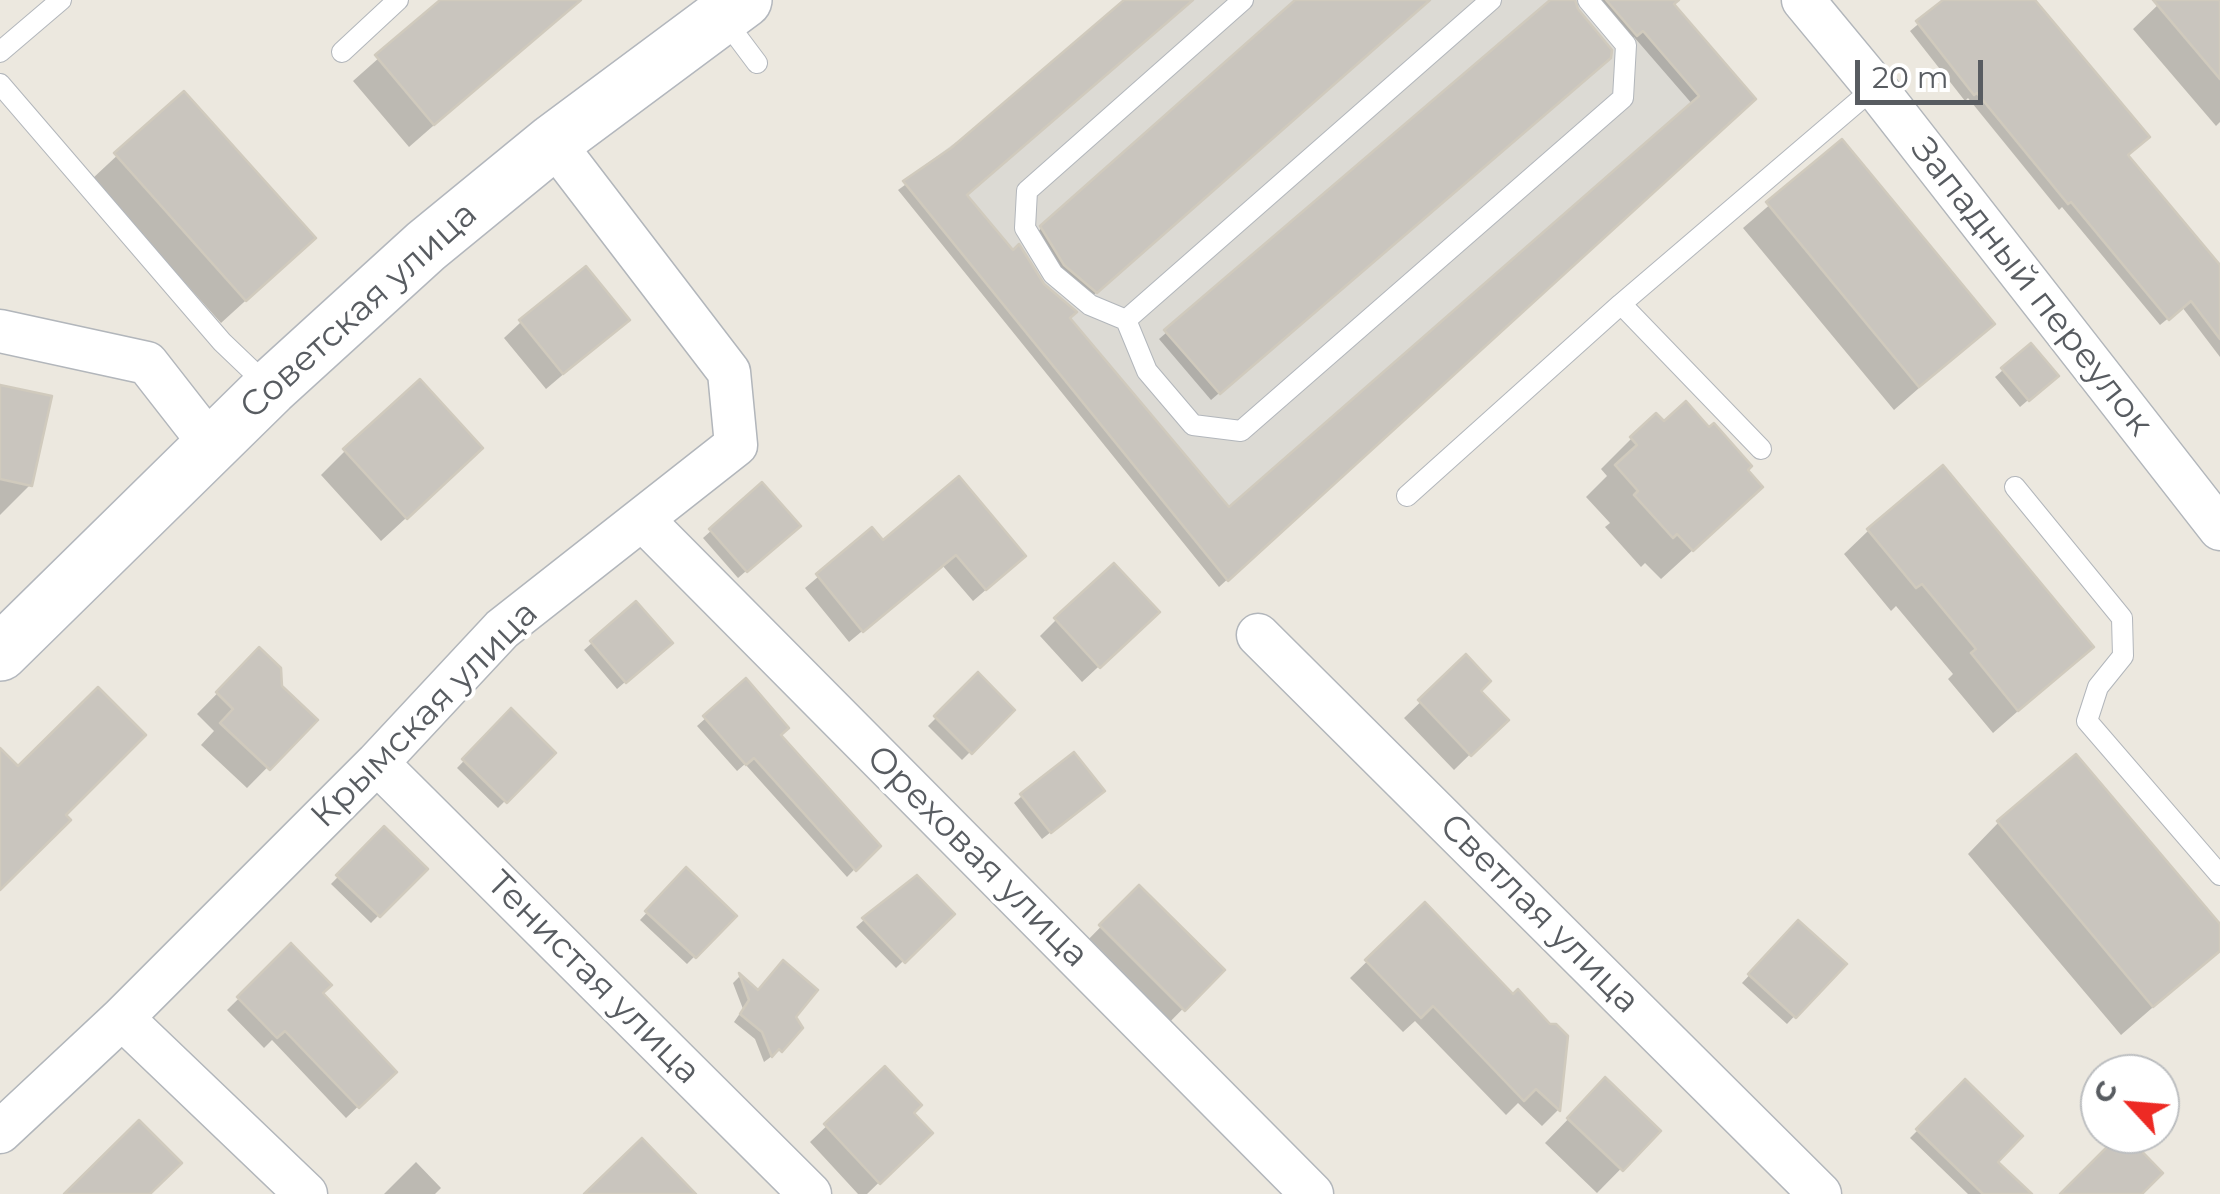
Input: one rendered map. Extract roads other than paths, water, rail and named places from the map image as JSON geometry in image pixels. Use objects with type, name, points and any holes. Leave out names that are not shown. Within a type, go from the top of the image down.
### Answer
[{"type":"street","name":"Западный переулок","points":[[1803,0],[1876,87],[2220,529]]},
{"type":"street","name":"Советская улица","points":[[0,653],[270,388],[426,246],[725,6]]},
{"type":"street","name":"Крымская улица","points":[[0,1132],[122,1018],[377,763],[502,629],[736,445],[729,372],[553,142]]},
{"type":"street","points":[[0,331],[147,363],[211,445]]},
{"type":"street","name":"Ореховая улица","points":[[642,520],[1312,1194]]},
{"type":"street","name":"Светлая улица","points":[[1258,635],[1820,1194]]},
{"type":"street","name":"Тенистая улица","points":[[377,763],[810,1194]]},
{"type":"street","points":[[122,1018],[306,1194]]},
{"type":"lane","points":[[0,52],[61,0]]},
{"type":"lane","points":[[342,52],[398,0]]},
{"type":"lane","points":[[1243,0],[1027,191],[1025,228],[1053,274],[1090,305],[1126,320],[1147,371],[1193,425],[1241,431],[1624,98],[1626,45],[1588,0]]},
{"type":"lane","points":[[1126,320],[1491,0]]},
{"type":"lane","points":[[725,6],[758,63]]},
{"type":"lane","points":[[0,84],[222,342],[270,388]]},
{"type":"lane","points":[[1406,496],[1621,304],[1876,87]]},
{"type":"lane","points":[[1621,304],[1761,449]]},
{"type":"lane","points":[[2015,487],[2122,618],[2123,656],[2098,687],[2087,721],[2220,874]]}]
